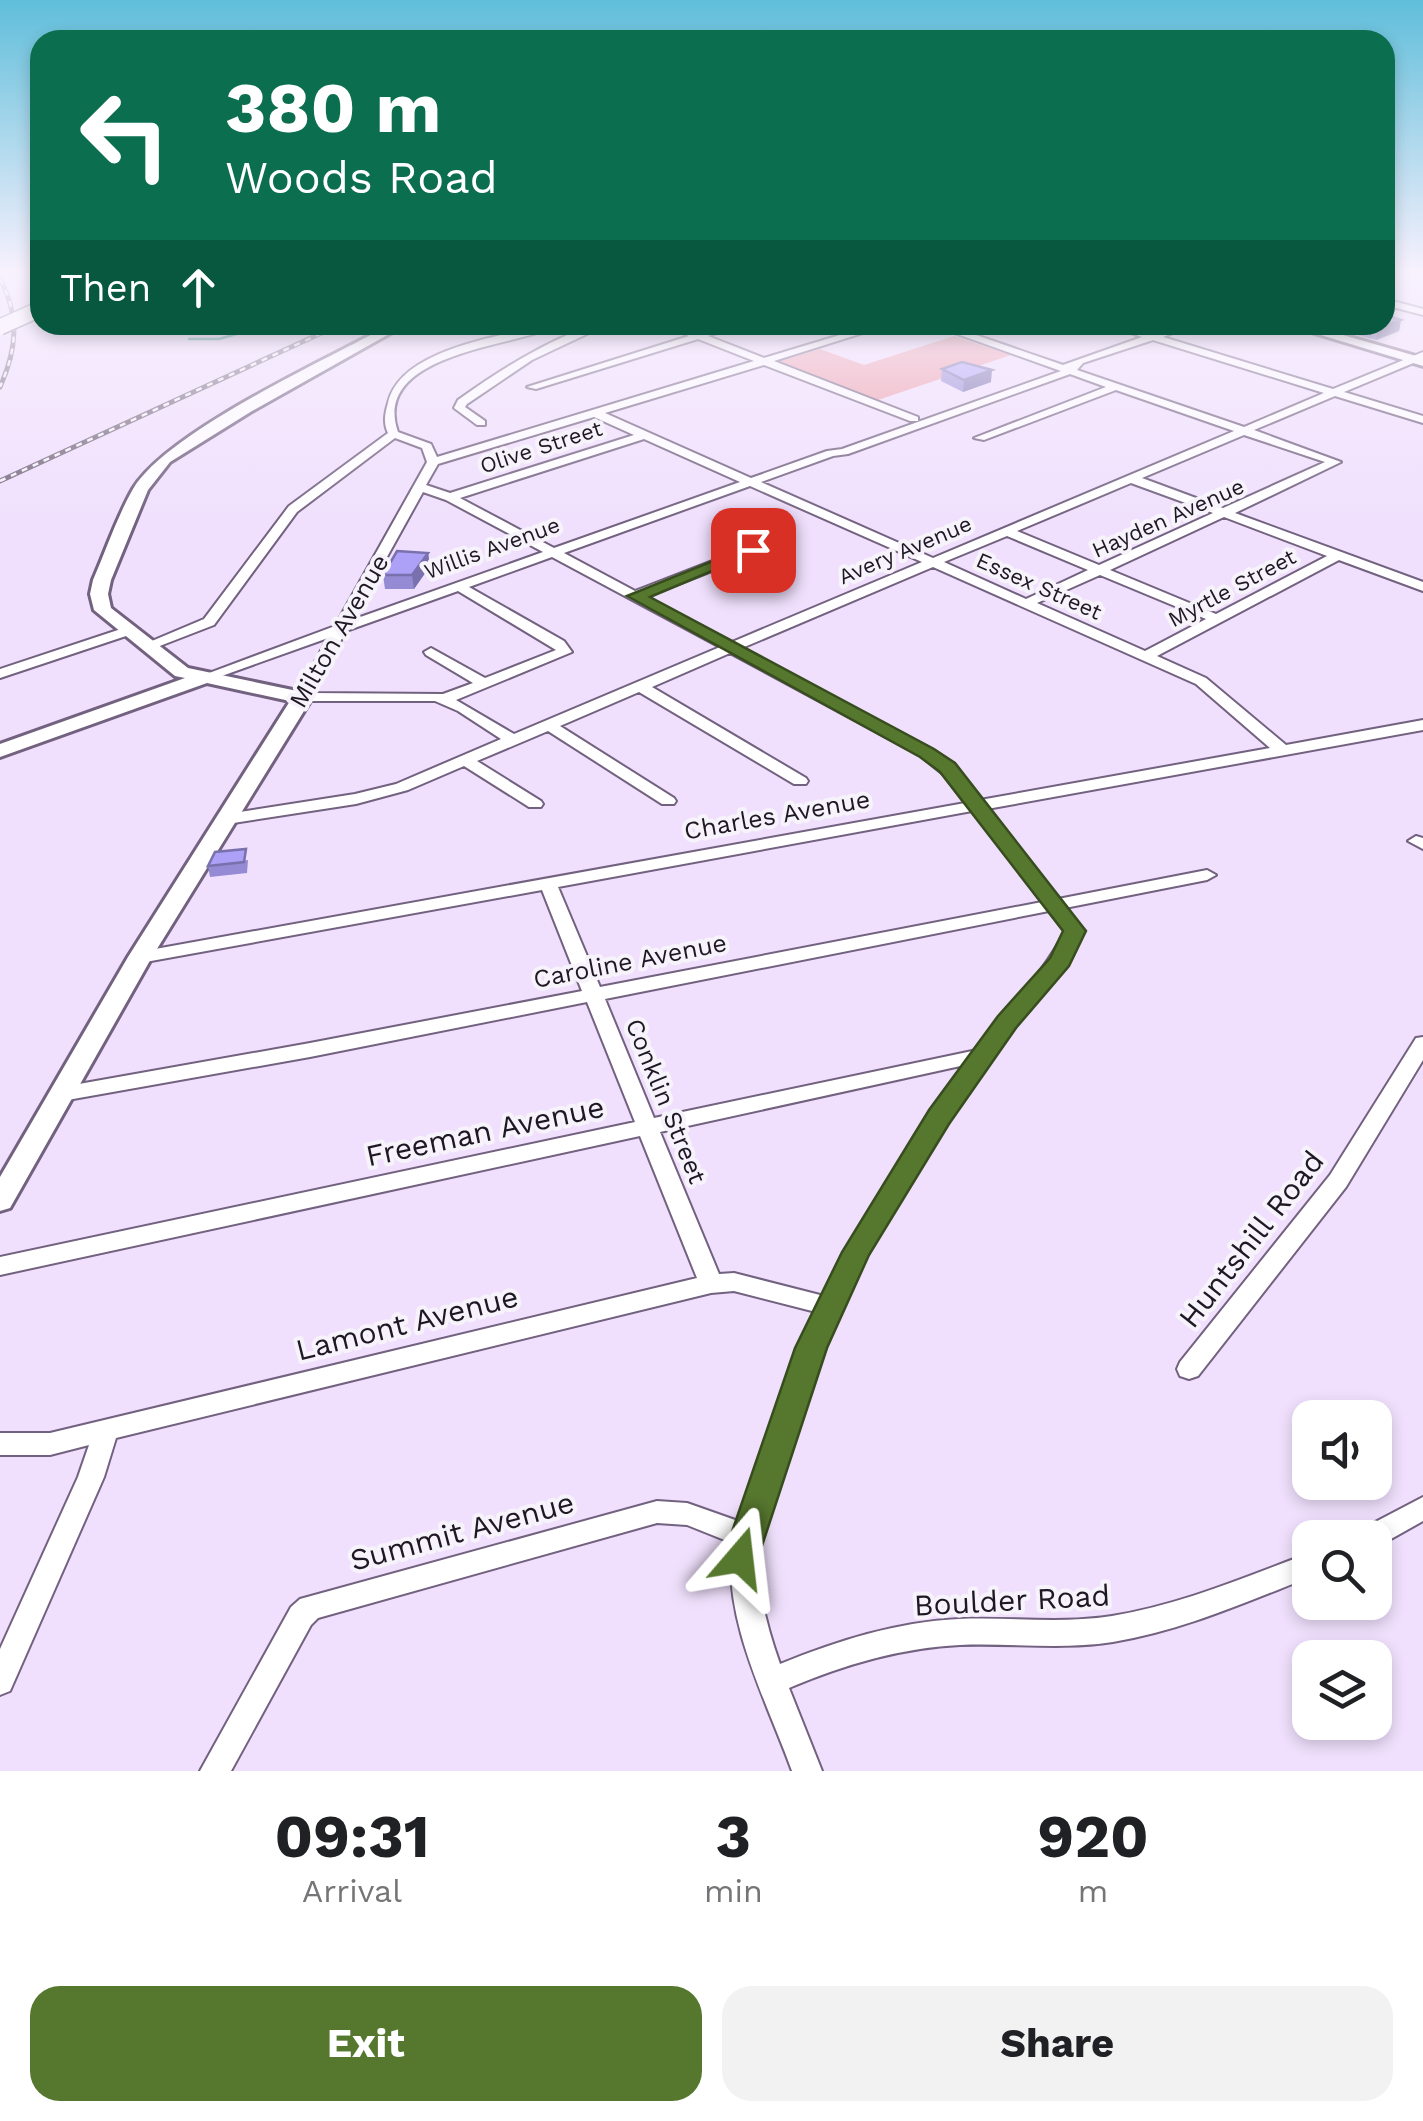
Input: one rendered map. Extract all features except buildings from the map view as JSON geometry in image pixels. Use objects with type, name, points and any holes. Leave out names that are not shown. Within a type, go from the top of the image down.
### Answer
[{"type":"main road","points":[[302,698],[182,672],[104,610],[100,594],[113,550],[153,471],[164,459],[246,408],[343,356]]},
{"type":"main road","name":"Willis Avenue","points":[[0,751],[200,678]]},
{"type":"main road","name":"Milton Avenue","points":[[0,1201],[140,957],[302,698]]},
{"type":"street","points":[[447,356],[406,379],[396,393],[390,428],[394,434],[427,446],[433,462],[785,356]]},
{"type":"street","points":[[481,423],[462,413],[462,402],[533,356]]},
{"type":"street","points":[[532,386],[633,356]]},
{"type":"street","points":[[749,356],[914,419]]},
{"type":"street","points":[[1034,356],[1246,430]]},
{"type":"street","name":"Willis Avenue","points":[[200,678],[831,453],[844,452],[1102,356]]},
{"type":"street","points":[[1215,356],[1423,420]]},
{"type":"street","name":"Avery Avenue","points":[[227,818],[388,792],[1420,358]]},
{"type":"street","name":"Willis Avenue","points":[[831,453],[831,448],[1070,367]]},
{"type":"street","points":[[542,422],[696,376],[714,377]]},
{"type":"street","points":[[980,438],[1117,386]]},
{"type":"street","name":"Essex Street","points":[[597,414],[1209,686],[1282,750]]},
{"type":"street","name":"Hayden Avenue","points":[[1026,603],[1335,462],[1246,430]]},
{"type":"street","points":[[147,646],[209,622],[293,509],[394,434]]},
{"type":"street","name":"Olive Street","points":[[450,496],[644,435]]},
{"type":"street","name":"Milton Avenue","points":[[302,698],[433,462]]},
{"type":"street","points":[[1130,478],[1423,587]]},
{"type":"street","points":[[421,487],[450,496],[927,753],[947,768],[1074,931],[1073,940],[928,1134],[856,1252],[829,1306],[746,1536],[740,1558],[748,1608],[807,1771]]},
{"type":"street","points":[[1006,531],[1217,619]]},
{"type":"street","points":[[636,596],[753,550]]},
{"type":"street","name":"Myrtle Street","points":[[1146,656],[1337,556]]},
{"type":"street","points":[[444,699],[565,652],[558,644],[458,586]]},
{"type":"street","points":[[0,674],[127,631]]},
{"type":"street","points":[[431,652],[485,684]]},
{"type":"street","points":[[640,686],[800,781]]},
{"type":"street","points":[[302,698],[444,699],[513,740]]},
{"type":"street","points":[[549,725],[668,802]]},
{"type":"street","name":"Charles Avenue","points":[[140,957],[1423,725]]},
{"type":"street","points":[[465,760],[535,804]]},
{"type":"street","name":"Caroline Avenue","points":[[62,1094],[1207,875]]},
{"type":"street","name":"Conklin Street","points":[[548,883],[711,1284]]},
{"type":"street","name":"Huntshill Road","points":[[1189,1370],[1218,1326],[1274,1265],[1340,1179],[1423,1043]]},
{"type":"street","name":"Freeman Avenue","points":[[0,1266],[984,1055]]},
{"type":"street","name":"Lamont Avenue","points":[[0,1444],[50,1444],[711,1284],[734,1282],[829,1306]]},
{"type":"street","points":[[0,1681],[91,1477],[106,1431]]},
{"type":"street","points":[[1392,1525],[1423,1508]]},
{"type":"street","name":"Summit Avenue","points":[[216,1771],[301,1616],[310,1608],[656,1512],[687,1514],[746,1536]]},
{"type":"street","name":"Boulder Road","points":[[775,1680],[828,1658],[888,1641],[940,1634],[1036,1636],[1114,1629],[1208,1604],[1292,1572]]},
{"type":"shaded area","points":[[799,356],[838,356],[864,365],[893,356],[1009,356],[878,400],[778,362]]},
{"type":"railway","points":[[0,387],[11,356]]},
{"type":"railway","points":[[0,481],[272,356]]},
{"type":"route","points":[[740,1558],[811,1348],[856,1252],[939,1117],[1007,1022],[1060,960],[1073,940],[1074,931],[947,768],[927,753],[636,596],[753,550]]}]
